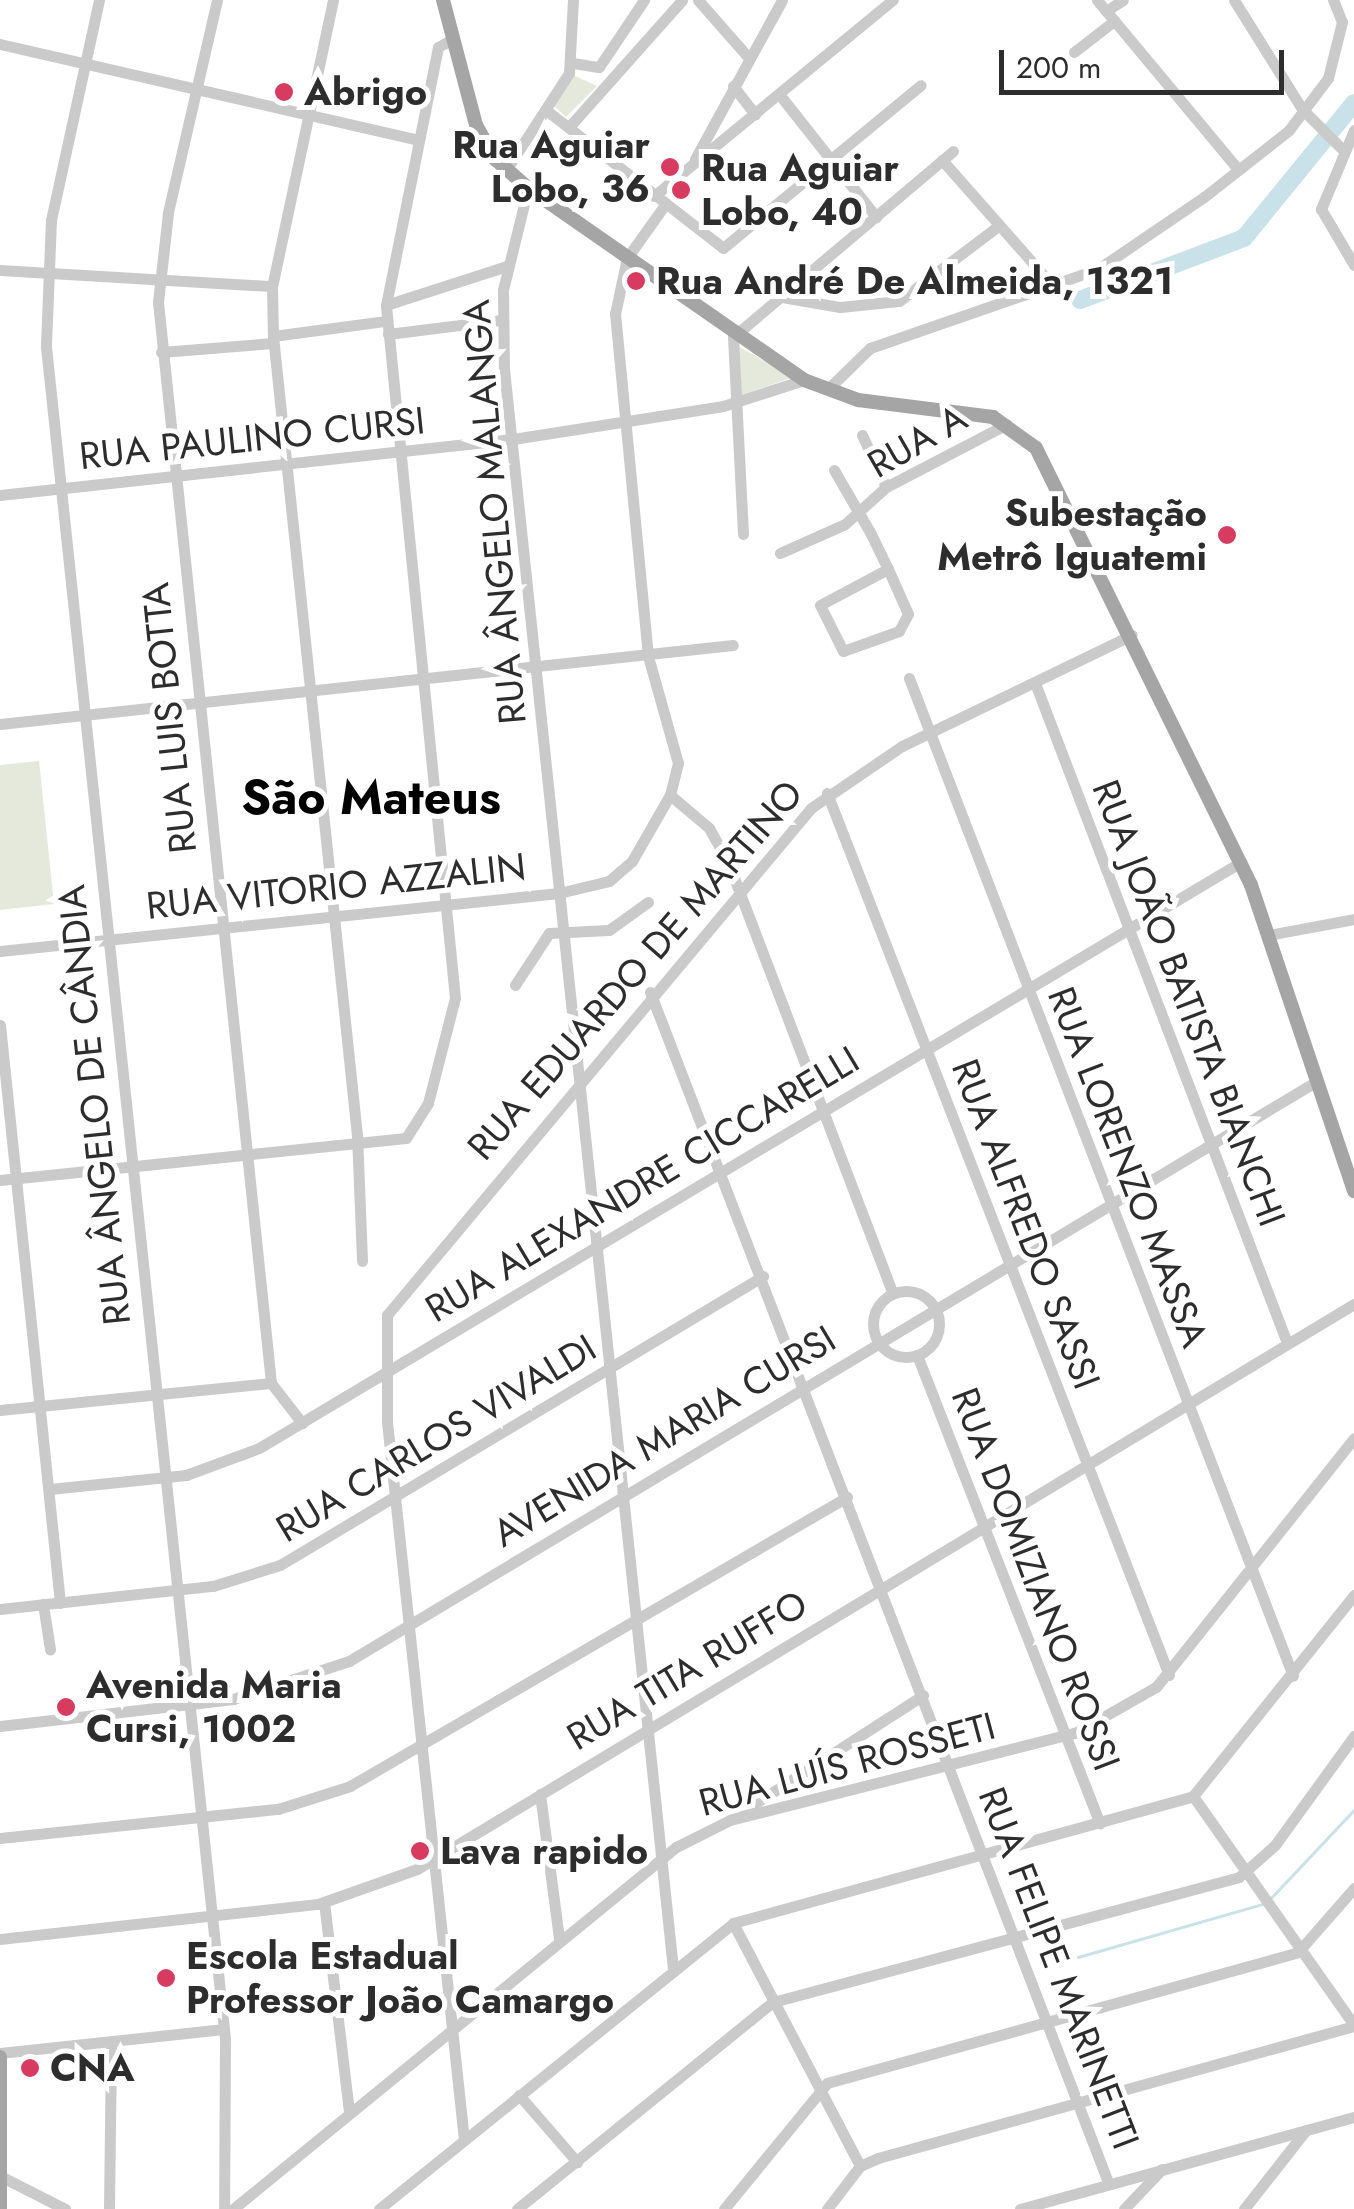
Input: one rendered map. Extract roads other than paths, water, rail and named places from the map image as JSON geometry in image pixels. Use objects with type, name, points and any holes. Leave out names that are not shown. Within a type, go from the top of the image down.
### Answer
[{"type":"main road","points":[[443,0],[450,40],[476,125],[506,170],[528,188],[733,337],[804,380],[858,400],[954,406],[1008,424],[1036,448],[1132,635],[1241,862],[1354,1191]]},
{"type":"main road","points":[[0,2055],[0,2209]]},
{"type":"street","name":"RUA ÂNGELO DE CÂNDIA","points":[[98,0],[44,273],[84,715],[224,2029],[224,2209]]},
{"type":"street","name":"RUA LUIS BOTTA","points":[[217,0],[159,281],[161,352],[271,1383]]},
{"type":"street","points":[[333,0],[272,286],[273,339],[357,1144],[362,1261]]},
{"type":"street","points":[[506,170],[573,63],[573,0]]},
{"type":"street","points":[[573,63],[599,67],[644,0]]},
{"type":"street","points":[[569,127],[682,0]]},
{"type":"street","points":[[698,0],[749,58]]},
{"type":"street","points":[[691,166],[782,0]]},
{"type":"street","points":[[654,196],[892,0]]},
{"type":"street","points":[[1097,0],[1113,8],[1238,169]]},
{"type":"street","points":[[1234,0],[1302,109],[1337,144]]},
{"type":"street","points":[[835,392],[870,348],[1054,288],[1131,247],[1238,169],[1302,109],[1334,68],[1342,22],[1335,1]]},
{"type":"street","points":[[1074,52],[1113,8]]},
{"type":"street","points":[[0,1180],[357,1144],[413,1132],[454,1026],[449,904],[386,305],[438,47],[450,40]]},
{"type":"street","points":[[0,44],[418,140]]},
{"type":"street","points":[[733,86],[755,114]]},
{"type":"street","points":[[546,110],[714,246],[730,246],[922,86]]},
{"type":"street","points":[[779,94],[876,217]]},
{"type":"street","points":[[1354,130],[1337,144],[1321,209],[1354,265]]},
{"type":"street","points":[[743,534],[730,404],[733,337],[776,296],[953,151]]},
{"type":"street","points":[[942,160],[1054,288]]},
{"type":"street","name":"RUA ÂNGELO MALANGA","points":[[528,188],[506,266],[501,320],[673,1969]]},
{"type":"street","points":[[664,206],[627,258],[615,314],[621,419],[648,656],[677,751],[670,795],[710,828],[738,888],[893,1293]]},
{"type":"street","points":[[776,296],[840,307],[899,301],[997,227]]},
{"type":"street","points":[[386,305],[506,266]]},
{"type":"street","points":[[0,270],[272,286]]},
{"type":"street","points":[[161,352],[501,320]]},
{"type":"street","name":"RUA PAULINO CURSI","points":[[0,495],[513,439],[730,404],[804,380]]},
{"type":"street","name":"RUA A","points":[[860,514],[886,487],[1008,424]]},
{"type":"street","points":[[862,435],[886,487]]},
{"type":"street","points":[[834,470],[860,514],[888,569],[908,614],[899,632],[846,653],[820,608],[888,569]]},
{"type":"street","points":[[780,553],[860,514]]},
{"type":"street","name":"RUA EDUARDO DE MARTINO","points":[[464,2140],[383,1374],[384,1327],[395,1301],[738,888],[828,793],[929,732],[1132,635]]},
{"type":"street","points":[[0,724],[732,645]]},
{"type":"street","name":"RUA LORENZO MASSA","points":[[909,678],[1293,1676]]},
{"type":"street","name":"RUA JOÃO BATISTA BIANCHI","points":[[1035,683],[1286,1343]]},
{"type":"street","name":"RUA ALFREDO SASSI","points":[[828,793],[1170,1675]]},
{"type":"street","name":"RUA VITORIO AZZALIN","points":[[0,951],[558,893],[620,874],[670,795]]},
{"type":"street","name":"RUA ALEXANDRE CICCARELLI","points":[[50,1489],[165,1477],[224,1464],[302,1423],[1241,862]]},
{"type":"street","points":[[515,985],[546,936],[564,930],[610,930],[648,902]]},
{"type":"street","points":[[1268,935],[1354,919]]},
{"type":"street","name":"RUA FELIPE MARINETTI","points":[[650,992],[763,1276],[1108,2182]]},
{"type":"street","points":[[0,1025],[60,1602]]},
{"type":"street","name":"AVENIDA MARIA CURSI","points":[[0,1726],[189,1704],[315,1677],[410,1624],[1317,1081]]},
{"type":"street","name":"RUA CARLOS VIVALDI","points":[[0,1609],[177,1590],[280,1565],[396,1500],[763,1276]]},
{"type":"street","points":[[912,1291],[935,1307],[938,1336],[917,1356],[878,1342],[873,1320],[893,1293],[912,1291]]},
{"type":"street","name":"RUA TITA RUFFO","points":[[0,1938],[324,1902],[435,1858],[1354,1304]]},
{"type":"street","name":"RUA DOMIZIANO ROSSI","points":[[917,1356],[1100,1824]]},
{"type":"street","points":[[0,1410],[271,1383],[302,1423]]},
{"type":"street","name":"RUA LUÍS ROSSETI","points":[[233,2209],[559,1938],[664,1856],[730,1820],[950,1766],[1106,1719],[1170,1675],[1354,1438]]},
{"type":"street","points":[[0,1838],[307,1802],[424,1748],[847,1497]]},
{"type":"street","points":[[378,2209],[733,1922],[1194,1796],[1354,1595]]},
{"type":"street","points":[[42,1604],[50,1648]]},
{"type":"street","points":[[730,1820],[762,1794],[924,1695]]},
{"type":"street","points":[[518,2209],[773,2002],[1247,1871],[1354,1736]]},
{"type":"street","points":[[540,1794],[559,1938]]},
{"type":"street","points":[[762,1794],[772,1810]]},
{"type":"street","points":[[827,2209],[860,2166],[1354,2025],[1194,1796]]},
{"type":"street","points":[[724,2209],[818,2089],[1301,1950],[1354,1888]]},
{"type":"street","points":[[324,1902],[349,2112]]},
{"type":"street","points":[[733,1922],[860,2166]]},
{"type":"street","points":[[0,2055],[224,2029]]},
{"type":"street","points":[[109,2209],[111,2042]]},
{"type":"street","points":[[520,2094],[577,2162]]},
{"type":"street","points":[[1020,2209],[1128,2176],[1354,2118]]},
{"type":"street","points":[[1244,2209],[1306,2130]]},
{"type":"street","points":[[1124,2209],[1163,2168]]},
{"type":"street","points":[[1128,2176],[1134,2198]]},
{"type":"street","points":[[1,2177],[65,2209]]},
{"type":"waterway","points":[[1080,300],[1244,238],[1354,103]]},
{"type":"waterway","points":[[1270,1899],[1354,1810]]},
{"type":"waterway","points":[[1078,1957],[1263,1904]]},
{"type":"place","name":"Abrigo","points":[[284,92]]},
{"type":"place","name":"Rua Aguiar Lobo, 36","points":[[670,167]]},
{"type":"place","name":"Rua Aguiar Lobo, 40","points":[[681,190]]},
{"type":"place","name":"Rua André De Almeida, 1321","points":[[636,281]]},
{"type":"place","name":"Subestação Metrô Iguatemi","points":[[1227,535]]},
{"type":"place","name":"Avenida Maria Cursi, 1002","points":[[66,1707]]},
{"type":"place","name":"Lava rapido","points":[[420,1851]]},
{"type":"place","name":"Escola Estadual Professor João Camargo","points":[[166,1978]]},
{"type":"place","name":"CNA","points":[[30,2068]]},
{"type":"district","name":"São Mateus","points":[[371,798]]}]
